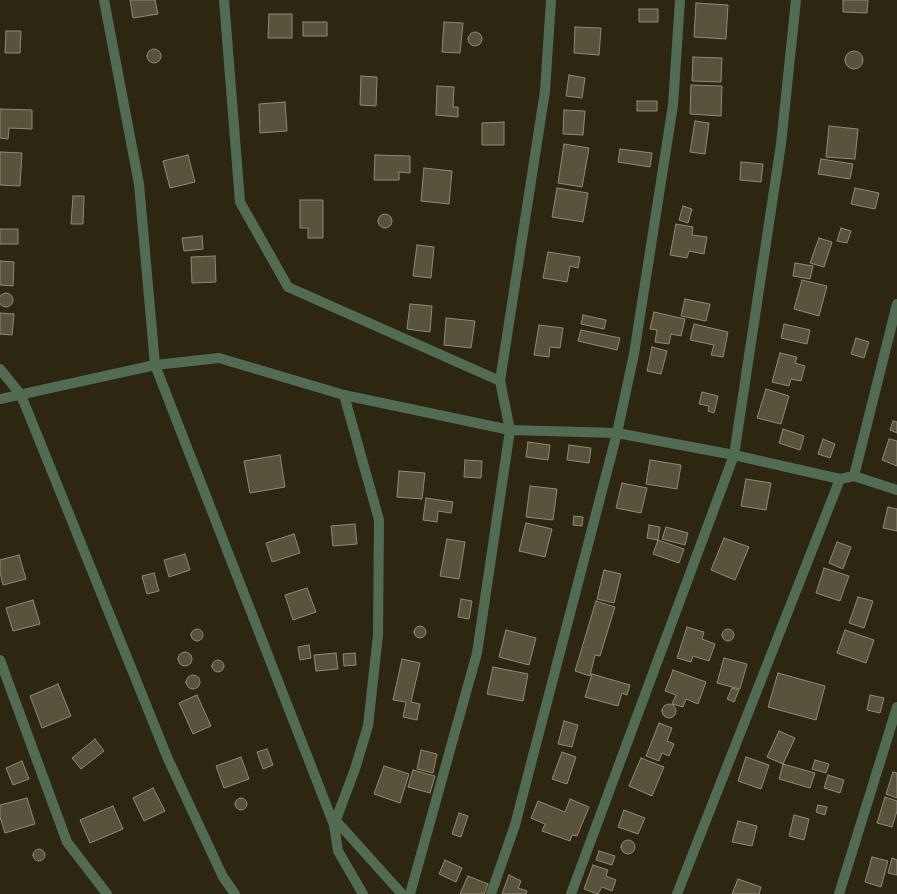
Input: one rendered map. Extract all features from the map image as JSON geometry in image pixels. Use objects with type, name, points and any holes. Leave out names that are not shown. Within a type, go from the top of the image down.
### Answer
[{"type":"street","points":[[104,0],[139,184],[155,366],[334,825],[338,851],[363,894]]},
{"type":"street","points":[[224,0],[240,202],[288,287],[500,381]]},
{"type":"street","points":[[410,894],[477,653],[510,430],[500,381],[546,91],[551,0]]},
{"type":"street","points":[[491,894],[515,825],[617,433],[634,354],[672,113],[680,0]]},
{"type":"street","points":[[571,894],[734,455],[781,144],[796,0]]},
{"type":"street","points":[[854,476],[897,304]]},
{"type":"street","points":[[0,399],[155,366],[219,358],[344,395],[510,430],[617,433],[734,455],[840,479],[854,476],[897,490]]},
{"type":"street","points":[[0,369],[21,395],[168,759],[223,877],[235,894]]},
{"type":"street","points":[[334,825],[355,769],[368,726],[378,635],[379,520],[344,395]]},
{"type":"street","points":[[677,894],[840,479]]},
{"type":"street","points":[[0,660],[67,842],[107,894]]},
{"type":"street","points":[[839,894],[897,707]]},
{"type":"street","points":[[334,825],[339,824],[402,894]]},
{"type":"building","points":[[130,0],[155,0],[158,14],[133,18]]},
{"type":"building","points":[[843,0],[868,0],[867,13],[843,12]]},
{"type":"building","points":[[696,3],[728,5],[726,39],[694,37]]},
{"type":"building","points":[[639,9],[658,9],[658,22],[639,22]]},
{"type":"building","points":[[269,14],[292,14],[292,38],[268,38]]},
{"type":"building","points":[[303,22],[327,22],[327,36],[303,36]]},
{"type":"building","points":[[444,22],[463,23],[460,53],[442,52]]},
{"type":"building","points":[[575,27],[601,28],[599,55],[574,53]]},
{"type":"building","points":[[6,31],[21,31],[20,53],[5,53]]},
{"type":"building","points":[[472,32],[478,32],[482,36],[482,42],[478,46],[472,46],[468,42],[468,36]]},
{"type":"building","points":[[151,49],[157,49],[161,53],[161,59],[157,63],[151,63],[147,59],[147,53]]},
{"type":"building","points":[[850,51],[858,51],[863,56],[861,67],[858,69],[850,69],[845,64],[845,56]]},
{"type":"building","points":[[693,57],[722,58],[721,82],[692,81]]},
{"type":"building","points":[[569,75],[585,78],[582,98],[566,96]]},
{"type":"building","points":[[361,76],[377,77],[376,106],[360,105]]},
{"type":"building","points":[[691,85],[722,86],[721,116],[690,114]]},
{"type":"building","points":[[437,86],[454,87],[453,107],[458,107],[458,117],[436,115]]},
{"type":"building","points":[[637,101],[657,101],[657,111],[637,111]]},
{"type":"building","points":[[285,102],[287,131],[260,133],[259,104]]},
{"type":"building","points":[[0,109],[32,110],[32,129],[9,128],[8,139],[0,138]]},
{"type":"building","points":[[564,110],[585,111],[583,135],[563,134]]},
{"type":"building","points":[[695,121],[709,123],[705,154],[690,152]]},
{"type":"building","points":[[504,122],[504,145],[482,145],[482,123]]},
{"type":"building","points":[[829,126],[858,129],[855,159],[826,157]]},
{"type":"building","points":[[564,144],[589,148],[582,187],[558,183]]},
{"type":"building","points":[[620,149],[652,153],[650,167],[618,162]]},
{"type":"building","points":[[0,152],[22,153],[20,186],[0,185]]},
{"type":"building","points":[[188,155],[195,182],[170,188],[163,161]]},
{"type":"building","points":[[375,155],[410,156],[410,173],[399,172],[399,180],[374,180]]},
{"type":"building","points":[[821,159],[853,164],[850,179],[818,174]]},
{"type":"building","points":[[741,162],[763,164],[761,182],[740,180]]},
{"type":"building","points":[[424,168],[452,171],[449,204],[421,201]]},
{"type":"building","points":[[557,188],[588,193],[583,222],[552,217]]},
{"type":"building","points":[[855,188],[879,193],[875,209],[851,204]]},
{"type":"building","points":[[73,196],[84,196],[83,224],[71,224]]},
{"type":"building","points":[[300,200],[323,200],[323,238],[308,238],[308,228],[300,228]]},
{"type":"building","points":[[683,206],[692,209],[688,223],[679,220]]},
{"type":"building","points":[[382,214],[388,214],[392,218],[392,224],[388,228],[382,228],[378,224],[378,218]]},
{"type":"building","points":[[676,224],[693,227],[692,235],[707,237],[704,254],[689,251],[687,258],[670,255]]},
{"type":"building","points":[[841,228],[851,231],[847,243],[837,241]]},
{"type":"building","points":[[0,229],[18,229],[18,244],[0,244]]},
{"type":"building","points":[[202,236],[203,249],[184,251],[182,238]]},
{"type":"building","points":[[819,238],[832,242],[824,267],[810,263]]},
{"type":"building","points":[[417,245],[434,247],[431,278],[413,276]]},
{"type":"building","points":[[548,252],[580,257],[578,268],[570,266],[567,282],[543,278]]},
{"type":"building","points":[[215,256],[216,282],[192,283],[191,257]]},
{"type":"building","points":[[0,261],[14,262],[13,286],[0,285]]},
{"type":"building","points":[[795,263],[813,266],[810,279],[793,276]]},
{"type":"building","points":[[802,280],[827,286],[819,316],[794,309]]},
{"type":"building","points":[[3,293],[9,293],[13,297],[13,303],[9,307],[3,307],[-1,303],[-1,297]]},
{"type":"building","points":[[685,299],[710,304],[706,321],[681,316]]},
{"type":"building","points":[[410,304],[432,306],[430,332],[407,329]]},
{"type":"building","points":[[654,312],[685,319],[681,336],[671,334],[669,344],[655,342],[657,330],[650,329]]},
{"type":"building","points":[[0,313],[14,314],[12,335],[0,334]]},
{"type":"building","points":[[583,315],[606,320],[604,329],[581,324]]},
{"type":"building","points":[[446,318],[475,321],[471,348],[444,345]]},
{"type":"building","points":[[694,324],[728,332],[723,357],[711,355],[714,345],[690,340]]},
{"type":"building","points":[[784,324],[810,330],[807,344],[781,338]]},
{"type":"building","points":[[539,325],[563,328],[560,348],[550,347],[549,357],[534,355]]},
{"type":"building","points":[[581,330],[620,338],[617,350],[578,341]]},
{"type":"building","points":[[856,338],[869,342],[864,358],[851,354]]},
{"type":"building","points":[[652,347],[667,351],[661,374],[647,371]]},
{"type":"building","points":[[780,353],[797,357],[795,363],[805,366],[801,381],[791,379],[789,386],[772,382]]},
{"type":"building","points":[[766,389],[789,396],[781,424],[757,418]]},
{"type":"building","points":[[702,392],[718,396],[714,413],[708,411],[709,406],[699,404]]},
{"type":"building","points":[[893,421],[897,422],[897,433],[890,430]]},
{"type":"building","points":[[783,429],[804,436],[800,450],[779,443]]},
{"type":"building","points":[[823,439],[835,444],[830,458],[818,454]]},
{"type":"building","points":[[889,439],[897,441],[897,466],[882,460]]},
{"type":"building","points":[[528,442],[550,445],[548,460],[526,457]]},
{"type":"building","points":[[569,445],[591,448],[589,463],[567,460]]},
{"type":"building","points":[[280,455],[285,487],[250,493],[244,461]]},
{"type":"building","points":[[465,460],[482,461],[481,478],[464,477]]},
{"type":"building","points":[[650,460],[681,465],[677,489],[646,484]]},
{"type":"building","points":[[399,471],[425,473],[422,499],[397,497]]},
{"type":"building","points":[[746,479],[771,483],[766,510],[741,506]]},
{"type":"building","points":[[622,483],[647,488],[641,513],[616,508]]},
{"type":"building","points":[[530,486],[557,489],[553,520],[526,517]]},
{"type":"building","points":[[426,498],[453,502],[451,513],[438,511],[437,522],[423,520]]},
{"type":"building","points":[[888,507],[897,509],[897,531],[883,528]]},
{"type":"building","points":[[574,516],[583,517],[582,526],[573,525]]},
{"type":"building","points":[[526,523],[552,529],[545,557],[519,551]]},
{"type":"building","points":[[355,524],[357,544],[333,546],[331,526]]},
{"type":"building","points":[[649,525],[660,527],[658,540],[647,538]]},
{"type":"building","points":[[666,527],[688,533],[685,545],[662,539]]},
{"type":"building","points":[[294,534],[300,553],[272,562],[266,543]]},
{"type":"building","points":[[724,538],[749,547],[735,580],[711,570]]},
{"type":"building","points":[[447,539],[465,542],[459,579],[440,576]]},
{"type":"building","points":[[658,540],[684,549],[679,563],[653,554]]},
{"type":"building","points":[[837,542],[851,547],[843,569],[829,563]]},
{"type":"building","points":[[185,554],[190,570],[169,577],[164,560]]},
{"type":"building","points":[[19,555],[26,579],[3,585],[0,572],[0,560]]},
{"type":"building","points":[[824,568],[849,576],[840,601],[816,593]]},
{"type":"building","points":[[604,570],[621,574],[614,603],[597,599]]},
{"type":"building","points":[[154,573],[159,591],[147,594],[142,576]]},
{"type":"building","points":[[307,588],[316,612],[293,620],[285,595]]},
{"type":"building","points":[[858,597],[873,601],[864,628],[849,623]]},
{"type":"building","points":[[461,599],[472,601],[469,619],[458,617]]},
{"type":"building","points":[[33,600],[40,624],[13,631],[6,608]]},
{"type":"building","points":[[596,601],[615,607],[600,656],[595,655],[590,676],[575,671]]},
{"type":"building","points":[[422,626],[425,627],[425,637],[418,638],[415,637],[414,630],[415,627]]},
{"type":"building","points":[[687,627],[704,632],[702,639],[715,644],[709,661],[693,656],[691,662],[677,658]]},
{"type":"building","points":[[199,629],[202,630],[202,640],[195,641],[192,640],[191,633],[192,630]]},
{"type":"building","points":[[730,629],[733,630],[733,640],[726,641],[723,640],[722,633],[723,630]]},
{"type":"building","points":[[506,630],[536,638],[529,665],[499,657]]},
{"type":"building","points":[[845,630],[874,640],[866,663],[837,653]]},
{"type":"building","points":[[309,645],[311,658],[300,660],[298,647]]},
{"type":"building","points":[[182,652],[188,652],[192,656],[192,662],[188,666],[182,666],[178,662],[178,656]]},
{"type":"building","points":[[336,653],[338,669],[316,671],[314,655]]},
{"type":"building","points":[[355,653],[356,665],[344,666],[343,654]]},
{"type":"building","points":[[724,658],[747,664],[740,689],[717,683]]},
{"type":"building","points":[[402,659],[420,663],[411,702],[420,704],[417,720],[403,717],[406,702],[393,700]]},
{"type":"building","points":[[216,660],[220,660],[224,666],[220,672],[216,672],[212,668],[212,664]]},
{"type":"building","points":[[493,667],[528,674],[523,701],[487,694]]},
{"type":"building","points":[[673,670],[706,682],[698,704],[686,699],[683,707],[672,704],[676,695],[665,691]]},
{"type":"building","points":[[778,673],[825,686],[816,720],[768,707]]},
{"type":"building","points":[[592,674],[630,685],[627,695],[622,693],[618,706],[585,697]]},
{"type":"building","points":[[190,675],[196,675],[200,679],[200,685],[196,689],[190,689],[186,685],[186,679]]},
{"type":"building","points":[[58,684],[71,716],[42,728],[30,696]]},
{"type":"building","points":[[732,688],[739,690],[734,702],[727,699]]},
{"type":"building","points":[[197,695],[211,726],[193,734],[179,703]]},
{"type":"building","points":[[870,695],[884,698],[880,713],[867,710]]},
{"type":"building","points":[[666,704],[672,704],[676,708],[676,714],[672,718],[666,718],[662,714],[662,708]]},
{"type":"building","points":[[564,721],[578,725],[572,747],[558,744]]},
{"type":"building","points":[[659,723],[672,728],[667,741],[674,744],[669,756],[662,753],[659,761],[646,756]]},
{"type":"building","points":[[779,731],[795,738],[783,764],[767,757]]},
{"type":"building","points":[[95,739],[104,751],[81,769],[72,758]]},
{"type":"building","points":[[267,749],[273,765],[263,769],[257,752]]},
{"type":"building","points":[[421,750],[437,754],[433,773],[417,769]]},
{"type":"building","points":[[562,752],[576,757],[567,784],[552,779]]},
{"type":"building","points":[[241,757],[249,779],[224,788],[216,766]]},
{"type":"building","points":[[746,757],[769,765],[761,789],[738,781]]},
{"type":"building","points":[[641,758],[664,767],[652,796],[629,786]]},
{"type":"building","points":[[815,760],[829,764],[826,773],[812,769]]},
{"type":"building","points":[[22,761],[29,779],[13,785],[6,768]]},
{"type":"building","points":[[783,764],[815,773],[810,788],[779,779]]},
{"type":"building","points":[[384,766],[409,774],[400,803],[374,794]]},
{"type":"building","points":[[413,770],[435,776],[430,793],[408,787]]},
{"type":"building","points":[[893,772],[897,773],[897,798],[886,794]]},
{"type":"building","points":[[828,775],[844,780],[840,793],[824,788]]},
{"type":"building","points":[[153,788],[165,811],[144,821],[133,798]]},
{"type":"building","points":[[885,797],[897,801],[897,811],[892,827],[877,823]]},
{"type":"building","points":[[27,798],[35,824],[5,833],[0,817],[0,805]]},
{"type":"building","points":[[243,798],[246,799],[246,809],[239,810],[236,809],[235,802],[236,799]]},
{"type":"building","points":[[570,799],[589,807],[577,836],[572,835],[570,841],[542,831],[545,824],[531,818],[538,801],[565,812]]},
{"type":"building","points":[[818,805],[827,807],[825,815],[816,812]]},
{"type":"building","points":[[113,806],[123,829],[90,843],[80,820]]},
{"type":"building","points":[[624,810],[645,818],[638,834],[618,827]]},
{"type":"building","points":[[459,813],[468,816],[461,837],[452,834]]},
{"type":"building","points":[[794,815],[809,819],[804,840],[789,836]]},
{"type":"building","points":[[738,821],[757,826],[752,846],[732,842]]},
{"type":"building","points":[[628,840],[633,842],[635,847],[633,852],[628,854],[623,852],[621,847],[623,842]]},
{"type":"building","points":[[41,849],[44,850],[44,860],[37,861],[34,860],[33,853],[34,850]]},
{"type":"building","points":[[599,851],[615,856],[612,865],[596,860]]},
{"type":"building","points":[[872,857],[888,861],[881,887],[865,882]]},
{"type":"building","points":[[892,858],[897,860],[897,875],[888,873]]},
{"type":"building","points":[[445,860],[462,868],[456,882],[439,874]]},
{"type":"building","points":[[593,865],[608,870],[606,876],[616,880],[612,891],[602,887],[598,894],[584,889]]},
{"type":"building","points":[[509,875],[521,881],[518,888],[527,891],[526,894],[502,894]]},
{"type":"building","points":[[468,876],[488,884],[484,894],[460,894]]},
{"type":"building","points":[[738,879],[761,887],[759,894],[732,894]]}]
